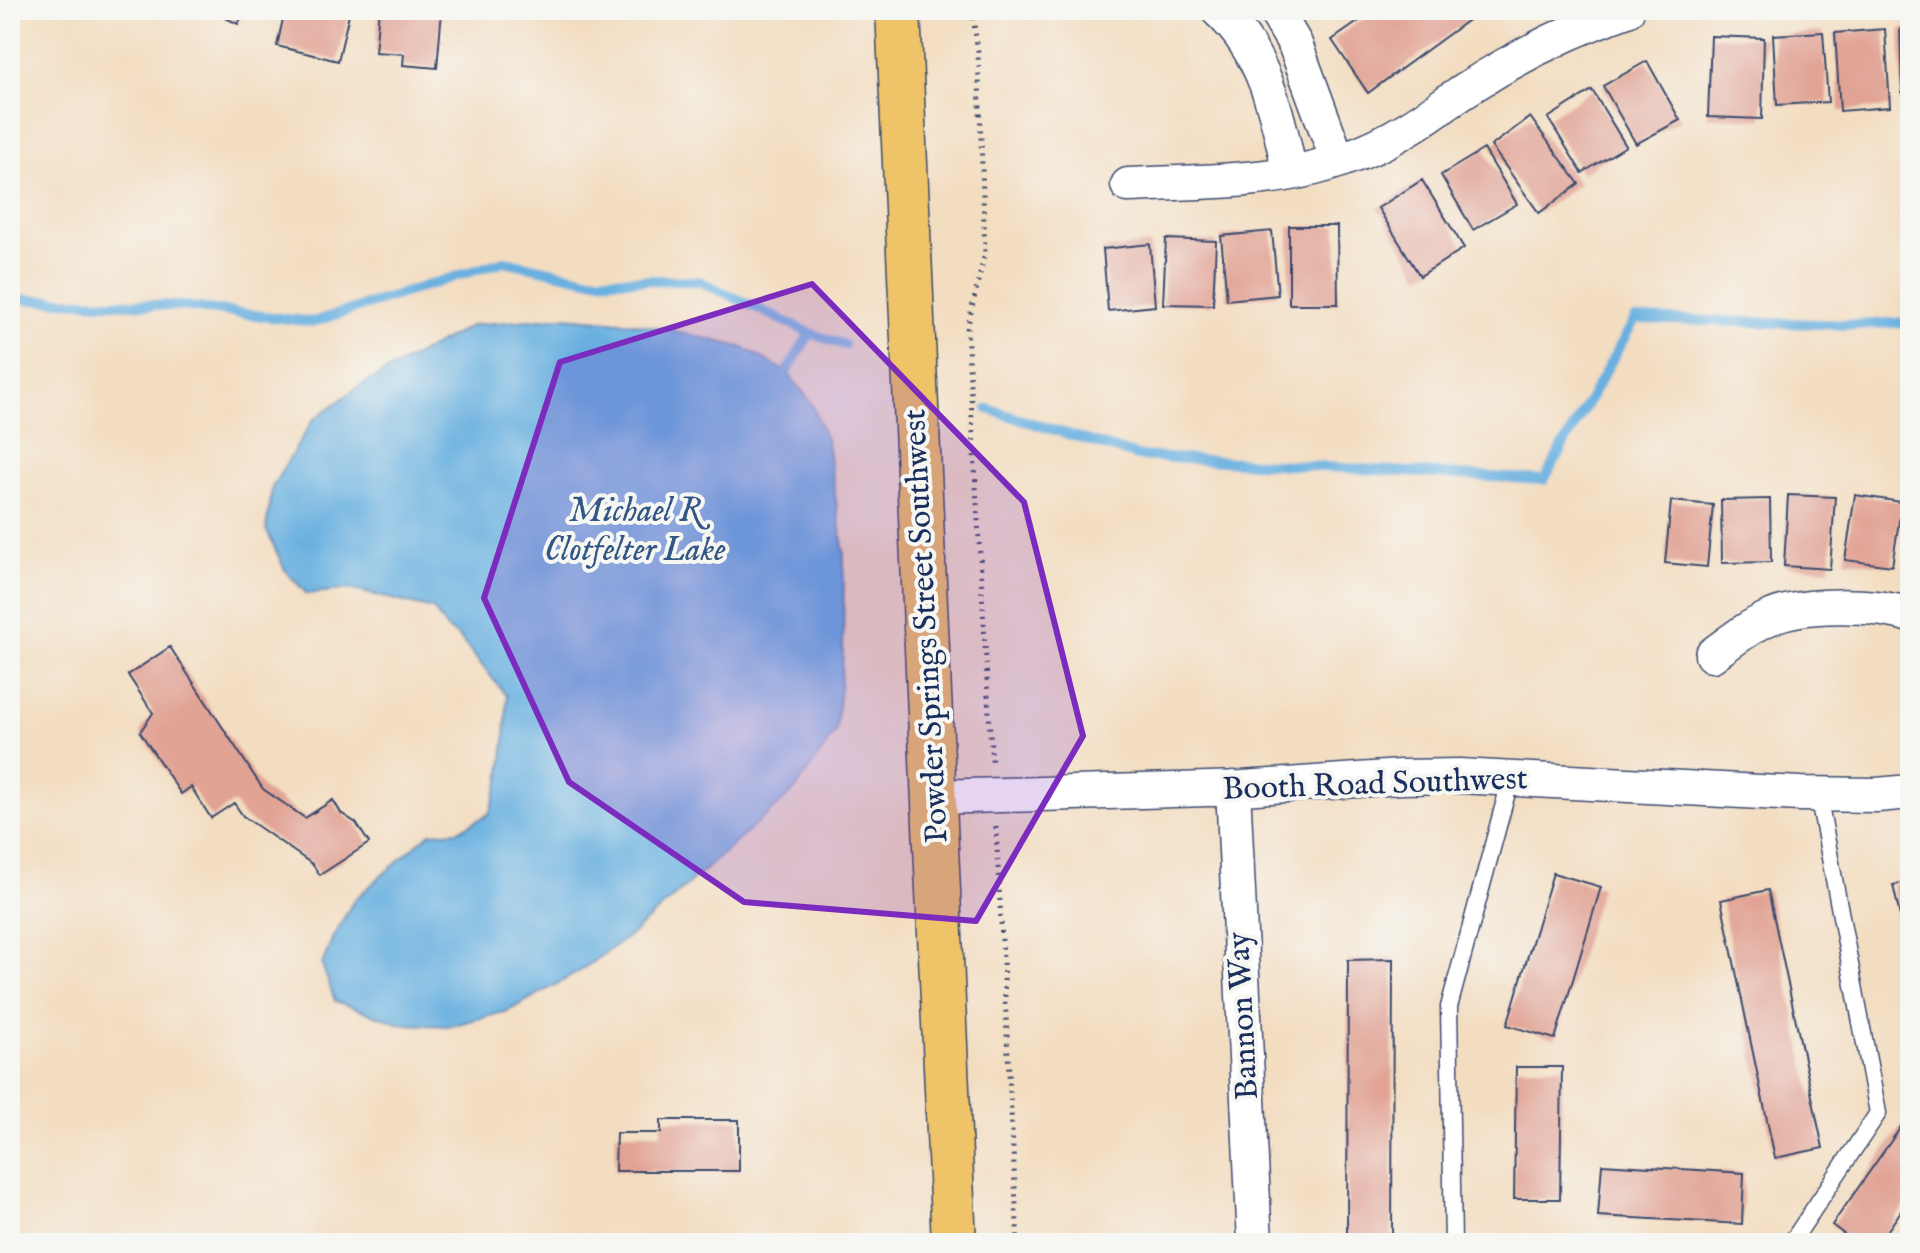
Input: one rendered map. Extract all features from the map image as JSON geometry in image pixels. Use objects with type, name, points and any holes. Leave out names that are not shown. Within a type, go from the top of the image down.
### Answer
[{"type":"main road","name":"Powder Springs Street Southwest","points":[[898,10],[954,1243]]},
{"type":"street","points":[[1218,10],[1246,41],[1264,76],[1290,173]]},
{"type":"street","points":[[1275,10],[1295,44],[1338,161]]},
{"type":"street","points":[[1128,185],[1247,178],[1290,173],[1338,161],[1408,129],[1507,64],[1594,21],[1627,10]]},
{"type":"street","points":[[1712,655],[1755,625],[1782,612],[1860,607],[1894,610],[1910,615]]},
{"type":"street","name":"Booth Road Southwest","points":[[935,797],[1233,788],[1459,776],[1818,794],[1910,792]]},
{"type":"street","name":"Bannon Way","points":[[1233,788],[1255,1243]]},
{"type":"lane","points":[[1453,1243],[1449,1007],[1511,778]]},
{"type":"lane","points":[[1791,1243],[1878,1113],[1818,794]]},
{"type":"path","points":[[972,10],[978,51],[985,253],[967,329],[1018,1243]]},
{"type":"highlighted area","points":[[812,284],[1024,502],[1083,736],[976,921],[744,902],[569,782],[484,598],[560,362]]},
{"type":"water","name":"Michael R Clotfelter Lake","points":[[564,317],[634,323],[744,348],[787,372],[811,402],[827,442],[844,553],[843,655],[836,731],[795,790],[633,933],[577,973],[508,1011],[450,1026],[401,1024],[335,1001],[322,965],[332,939],[354,900],[430,833],[458,831],[489,814],[500,781],[507,696],[433,609],[350,589],[307,594],[285,570],[266,529],[272,487],[313,420],[358,387],[472,325]]},
{"type":"building","points":[[209,10],[245,10],[238,24]]},
{"type":"building","points":[[285,10],[350,10],[338,61],[277,46]]},
{"type":"building","points":[[379,10],[442,10],[437,68],[403,65],[404,54],[375,52]]},
{"type":"building","points":[[1375,10],[1482,10],[1368,93],[1332,40]]},
{"type":"building","points":[[1910,28],[1910,94],[1902,94],[1900,29]]},
{"type":"building","points":[[1885,29],[1890,107],[1840,111],[1835,33]]},
{"type":"building","points":[[1823,32],[1828,102],[1777,105],[1773,35]]},
{"type":"building","points":[[1711,36],[1764,38],[1762,119],[1708,117]]},
{"type":"building","points":[[1647,61],[1680,120],[1636,144],[1603,86]]},
{"type":"building","points":[[1592,90],[1626,146],[1582,173],[1548,118]]},
{"type":"building","points":[[1530,117],[1579,184],[1539,213],[1491,146]]},
{"type":"building","points":[[1484,149],[1517,204],[1473,230],[1441,175]]},
{"type":"building","points":[[1422,180],[1464,248],[1420,276],[1378,208]]},
{"type":"building","points":[[1289,226],[1337,226],[1338,304],[1289,304]]},
{"type":"building","points":[[1272,231],[1278,295],[1227,300],[1221,236]]},
{"type":"building","points":[[1166,239],[1216,241],[1213,305],[1163,304]]},
{"type":"building","points":[[1150,244],[1155,306],[1108,311],[1103,249]]},
{"type":"building","points":[[1788,495],[1835,497],[1830,569],[1784,566]]},
{"type":"building","points":[[1855,495],[1902,502],[1892,566],[1845,560]]},
{"type":"building","points":[[1770,499],[1771,562],[1722,563],[1721,500]]},
{"type":"building","points":[[1671,501],[1713,505],[1707,567],[1665,563]]},
{"type":"building","points":[[170,647],[263,789],[305,818],[333,800],[341,813],[356,823],[369,843],[320,875],[312,864],[243,816],[234,803],[211,818],[191,787],[181,794],[140,732],[153,713],[128,675]]},
{"type":"building","points":[[1553,873],[1601,887],[1555,1039],[1507,1025]]},
{"type":"building","points":[[1910,881],[1910,956],[1909,956],[1893,885]]},
{"type":"building","points":[[1768,890],[1823,1148],[1775,1158],[1721,900]]},
{"type":"building","points":[[1393,959],[1392,1243],[1347,1243],[1348,960]]},
{"type":"building","points":[[1516,1067],[1562,1067],[1560,1199],[1514,1199]]},
{"type":"building","points":[[1910,1114],[1910,1198],[1879,1243],[1846,1243],[1849,1238],[1832,1225]]},
{"type":"building","points":[[661,1120],[739,1120],[739,1171],[615,1171],[616,1133],[661,1133]]},
{"type":"building","points":[[1602,1164],[1744,1173],[1742,1224],[1598,1216]]},
{"type":"waterway","points":[[10,299],[181,306],[313,322],[504,261],[587,279],[699,281],[810,333]]},
{"type":"waterway","points":[[988,409],[1137,456],[1544,480],[1635,319],[1854,325],[1910,322]]},
{"type":"waterway","points":[[787,372],[810,333],[844,345]]}]
